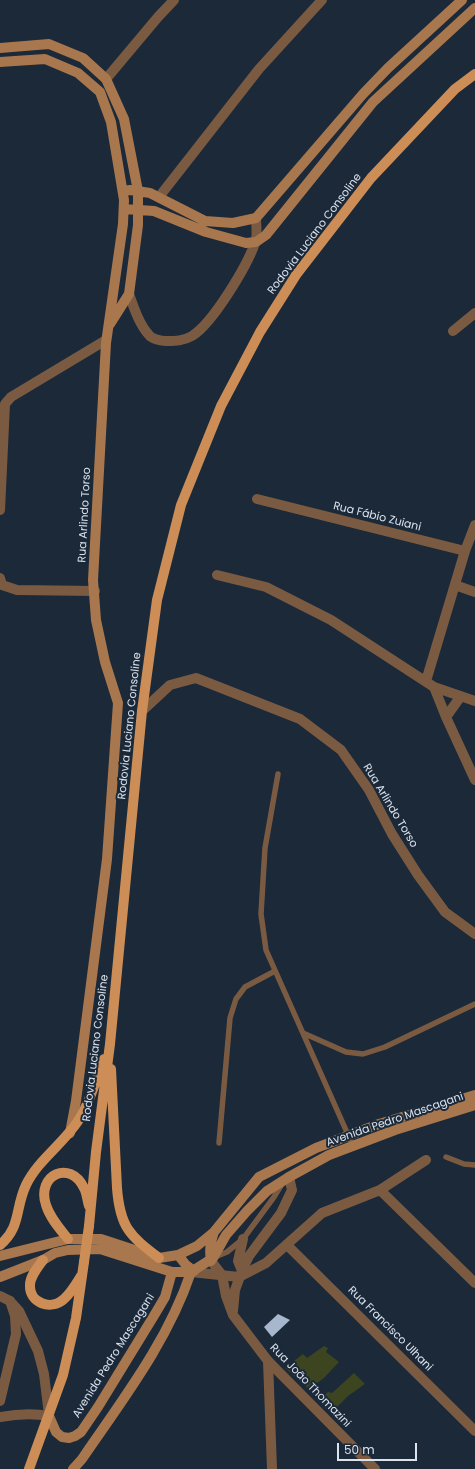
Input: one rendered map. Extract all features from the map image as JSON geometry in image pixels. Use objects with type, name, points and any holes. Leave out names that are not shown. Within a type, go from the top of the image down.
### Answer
[{"type":"main road","points":[[123,191],[150,193],[204,221],[233,223],[256,218],[363,94],[457,1],[472,10],[373,102],[266,235],[256,242],[246,243],[206,232],[154,211],[124,209]]},
{"type":"main road","points":[[0,48],[48,44],[83,58],[106,79],[124,120],[138,191],[138,225],[129,294],[109,326]]},
{"type":"main road","name":"Rua Arlindo Torso","points":[[0,62],[46,59],[78,73],[100,92],[111,122],[123,191],[124,209],[106,340],[93,580],[96,620],[105,662],[118,703],[107,859],[76,1101],[70,1133]]},
{"type":"main road","name":"Rodovia Luciano Consoline","points":[[29,1469],[63,1375],[76,1318],[91,1213],[96,1152],[110,1044],[142,711],[157,600],[181,505],[221,406],[260,332],[296,275],[372,178],[455,89],[475,74]]},
{"type":"main road","points":[[363,94],[373,102]]},
{"type":"main road","points":[[154,211],[159,197]]},
{"type":"main road","points":[[0,1246],[12,1233],[23,1192],[30,1177],[46,1157],[70,1133],[79,1120],[110,1044]]},
{"type":"main road","points":[[110,1044],[117,1188],[120,1211],[124,1225],[128,1231],[141,1244],[159,1258]]},
{"type":"main road","name":"Avenida Pedro Mascagani","points":[[214,1232],[258,1177],[316,1148],[379,1124],[475,1095]]},
{"type":"main road","name":"Avenida Pedro Mascagani","points":[[212,1260],[226,1235],[247,1212],[267,1191],[286,1179],[329,1156],[353,1146],[395,1130],[475,1105]]},
{"type":"main road","points":[[273,1170],[283,1173],[286,1179]]},
{"type":"main road","points":[[68,1239],[51,1216],[44,1201],[43,1193],[45,1186],[51,1177],[63,1172],[75,1177],[84,1188],[91,1213]]},
{"type":"main road","points":[[0,1256],[68,1239],[100,1239],[159,1258],[178,1255],[197,1246],[214,1232]]},
{"type":"main road","points":[[0,1277],[43,1260],[55,1253],[68,1250],[100,1249],[172,1272],[192,1271],[212,1260],[209,1252],[214,1232]]},
{"type":"main road","points":[[178,1255],[192,1271]]},
{"type":"main road","points":[[43,1260],[30,1279],[32,1296],[40,1303],[50,1305],[63,1300],[82,1275]]},
{"type":"main road","points":[[74,1469],[149,1361],[183,1295],[192,1271]]},
{"type":"main road","name":"Avenida Pedro Mascagani","points":[[49,1416],[56,1432],[62,1437],[69,1438],[81,1432],[98,1407],[165,1297],[172,1272]]},
{"type":"street","points":[[106,79],[174,0]]},
{"type":"street","points":[[159,197],[259,69],[322,0]]},
{"type":"street","points":[[129,294],[140,322],[150,336],[162,341],[179,341],[193,336],[210,318],[226,297],[244,267],[256,242],[256,218]]},
{"type":"street","points":[[453,331],[475,314]]},
{"type":"street","points":[[0,510],[5,404],[11,397],[106,340]]},
{"type":"street","name":"Rua Fábio Zuiani","points":[[257,499],[465,551]]},
{"type":"street","points":[[475,525],[465,551],[455,585],[430,684],[475,780]]},
{"type":"street","points":[[217,575],[266,587],[331,620],[430,684],[475,701]]},
{"type":"street","points":[[0,578],[2,585],[17,590],[95,591]]},
{"type":"street","points":[[455,585],[475,592]]},
{"type":"street","name":"Rua Arlindo Torso","points":[[142,711],[170,685],[196,678],[300,719],[341,750],[369,790],[392,834],[418,875],[445,912],[475,934]]},
{"type":"street","points":[[446,717],[461,696]]},
{"type":"street","points":[[192,1271],[222,1275],[240,1274],[266,1264],[322,1213],[380,1190],[426,1160]]},
{"type":"street","points":[[233,1315],[235,1290],[240,1274],[249,1256],[281,1213],[292,1190],[286,1179]]},
{"type":"street","points":[[380,1190],[475,1283]]},
{"type":"street","points":[[240,1274],[238,1260],[243,1239]]},
{"type":"street","name":"Rua Francisco Ulhani","points":[[287,1245],[475,1431]]},
{"type":"street","points":[[212,1260],[222,1275]]},
{"type":"street","name":"Rua João Thomazini","points":[[222,1275],[226,1296],[233,1315],[268,1361],[375,1469]]},
{"type":"street","points":[[0,1296],[10,1301],[19,1311],[38,1351],[44,1374],[49,1416],[34,1413],[13,1414],[0,1417]]},
{"type":"street","points":[[0,1401],[16,1334],[15,1316],[10,1301]]},
{"type":"street","points":[[268,1361],[272,1469]]},
{"type":"lane","points":[[278,774],[265,848],[261,914],[266,950],[353,1146]]},
{"type":"lane","points":[[219,1143],[230,1018],[236,999],[245,987],[275,971]]},
{"type":"lane","points":[[303,1033],[346,1052],[363,1054],[386,1046],[475,1004]]},
{"type":"lane","points":[[446,1157],[464,1164],[475,1165]]},
{"type":"lane","points":[[212,1260],[227,1252],[243,1239],[286,1179]]},
{"type":"green space","points":[[324,1346],[328,1348],[326,1352],[339,1362],[324,1378],[309,1389],[285,1368],[303,1354],[307,1358]]},
{"type":"green space","points":[[354,1373],[365,1384],[348,1396],[333,1411],[318,1400],[328,1392],[332,1393]]},
{"type":"building","points":[[278,1314],[290,1320],[272,1337],[264,1327]]}]
